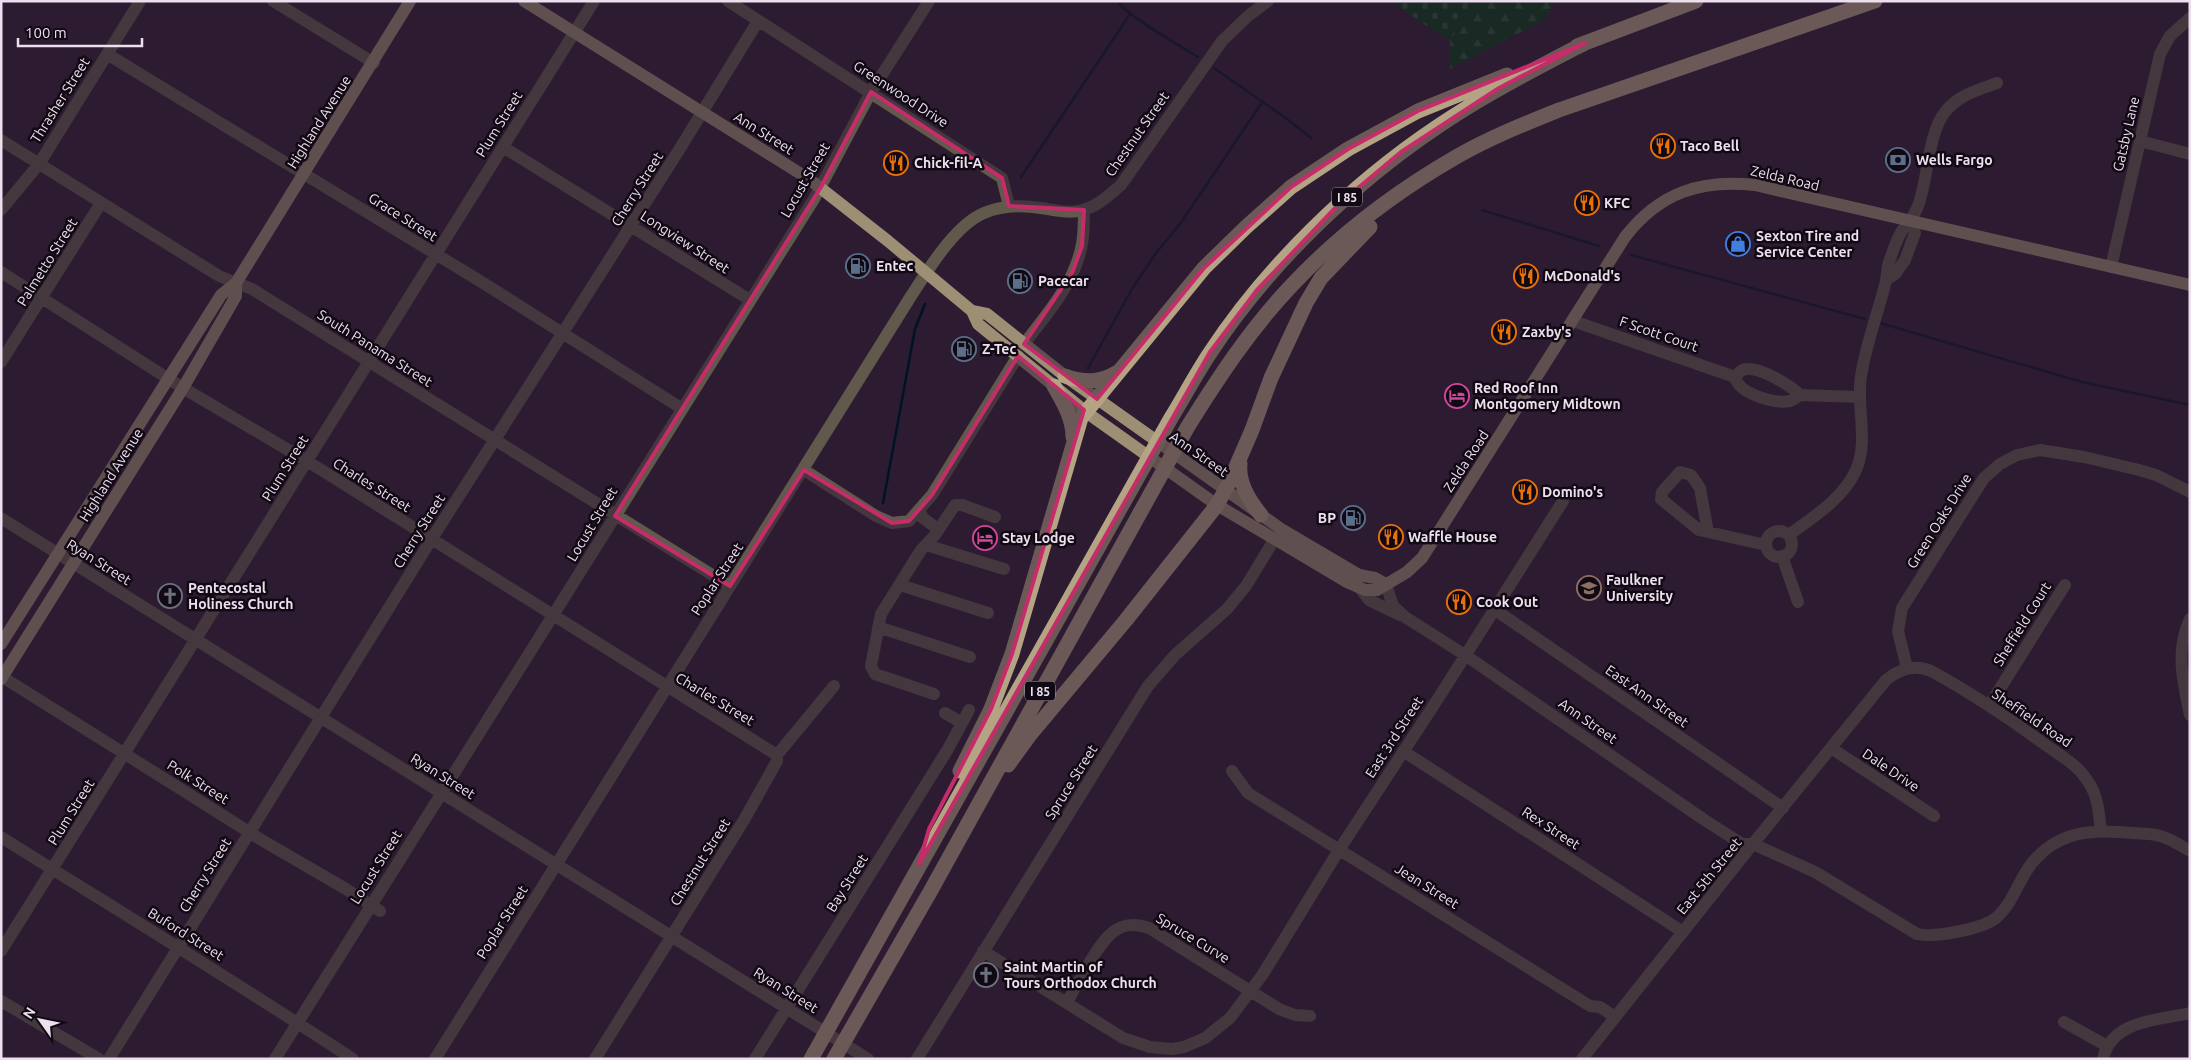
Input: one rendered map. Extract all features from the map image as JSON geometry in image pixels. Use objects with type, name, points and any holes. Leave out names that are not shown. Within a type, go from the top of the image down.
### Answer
[{"type":"highway","name":"I 85","points":[[812,1056],[1171,418],[1210,352],[1256,290],[1339,204],[1401,152],[1438,126],[1499,88],[1585,42],[1696,1]]},
{"type":"highway","name":"I 85","points":[[834,1059],[930,892],[1187,428],[1219,376],[1291,285],[1326,252],[1397,196],[1456,157],[1512,129],[1559,110],[1875,1]]},
{"type":"highway","points":[[919,864],[929,829],[991,709],[1012,654],[1081,418],[1204,268],[1246,227],[1292,187],[1348,149],[1418,111],[1585,42]]},
{"type":"highway","points":[[930,892],[1000,777],[1029,736],[1126,620],[1217,505],[1226,491],[1271,378],[1306,303],[1321,278],[1397,196]]},
{"type":"highway","points":[[1073,444],[1073,427],[1059,381],[1092,382],[1110,377],[1121,370]]},
{"type":"highway","points":[[1240,457],[1240,480],[1261,516]]},
{"type":"main road","name":"Highland Avenue","points":[[1,644],[221,295],[236,283],[374,63],[410,1]]},
{"type":"main road","name":"Ann Street","points":[[524,1],[575,31],[821,187],[972,311],[978,324],[1018,356],[1059,381],[1097,400],[1261,516],[1305,544],[1360,575],[1375,578],[1386,584]]},
{"type":"main road","name":"Zelda Road","points":[[1360,588],[1378,590],[1407,572],[1422,558],[1634,225],[1656,206],[1682,192],[1718,183],[1755,185],[2190,285]]},
{"type":"main road","name":"Highland Avenue","points":[[2,677],[183,388],[236,296],[236,283]]},
{"type":"main road","name":"Ann Street","points":[[972,311],[987,314],[1024,344],[1086,412],[1217,505],[1274,540],[1360,588]]},
{"type":"street","name":"Thrasher Street","points":[[1,210],[39,164],[140,1]]},
{"type":"street","points":[[273,1],[374,63]]},
{"type":"street","name":"Plum Street","points":[[1,951],[594,1]]},
{"type":"street","name":"Greenwood Drive","points":[[728,1],[1002,178],[1009,206]]},
{"type":"street","name":"Locust Street","points":[[274,1059],[375,908],[440,792],[553,616],[681,408],[821,187],[871,92],[928,1]]},
{"type":"street","name":"Chestnut Street","points":[[1084,210],[1102,201],[1121,185],[1222,42],[1248,16],[1268,1]]},
{"type":"street","name":"Gatsby Lane","points":[[2111,267],[2163,47],[2180,25],[2190,18]]},
{"type":"street","name":"Cherry Street","points":[[108,1059],[320,717],[631,226],[758,21]]},
{"type":"street","name":"Grace Street","points":[[107,54],[480,281],[681,408]]},
{"type":"street","points":[[1789,535],[1836,498],[1854,474],[1861,449],[1860,378],[1874,319],[1886,280],[1888,264],[1904,228],[1912,221],[1919,204],[1936,127],[1941,116],[1962,96],[1997,83]]},
{"type":"street","name":"South Panama Street","points":[[1,140],[219,276],[252,289],[730,586]]},
{"type":"street","points":[[2140,141],[2190,154]]},
{"type":"street","name":"Longview Street","points":[[503,147],[750,300]]},
{"type":"street","name":"Palmetto Street","points":[[1,362],[101,203]]},
{"type":"street","name":"Poplar Street","points":[[435,1059],[926,273],[961,229],[982,213],[1009,206],[1025,206],[1072,212],[1084,210]]},
{"type":"street","points":[[1024,344],[1055,302],[1072,273],[1082,246],[1084,210]]},
{"type":"street","name":"Charles Street","points":[[1,272],[183,388],[307,461],[666,687],[777,754]]},
{"type":"street","name":"F Scott Court","points":[[1573,321],[1735,377],[1741,388],[1766,398],[1791,401],[1800,395],[1860,397]]},
{"type":"street","points":[[804,470],[892,524],[909,521],[923,507],[1018,356]]},
{"type":"street","points":[[1735,377],[1740,371],[1754,370],[1790,386],[1800,395]]},
{"type":"street","name":"Green Oaks Drive","points":[[1907,668],[1898,631],[1902,608],[1979,485],[2000,464],[2026,452],[2053,451],[2156,475],[2190,492]]},
{"type":"street","points":[[1708,532],[1700,488],[1691,475],[1680,472],[1662,492],[1661,499],[1699,530],[1766,545],[1773,555],[1782,556],[1788,553],[1792,546],[1789,535],[1784,532],[1775,532],[1768,537],[1766,545]]},
{"type":"street","name":"East 3rd Street","points":[[1250,990],[1263,974],[1339,850],[1563,501]]},
{"type":"street","points":[[934,694],[875,674],[871,666],[881,614],[926,545],[955,505],[962,505],[995,517]]},
{"type":"street","points":[[923,507],[923,518],[938,529]]},
{"type":"street","name":"Ryan Street","points":[[1,518],[868,1059]]},
{"type":"street","name":"Spruce Street","points":[[917,1059],[1148,686],[1175,655],[1219,616],[1241,593],[1274,540]]},
{"type":"street","points":[[926,545],[1004,569]]},
{"type":"street","points":[[1782,556],[1798,602]]},
{"type":"street","points":[[900,584],[988,613]]},
{"type":"street","name":"Ann Street","points":[[1386,584],[1393,606],[1406,618]]},
{"type":"street","name":"Sheffield Court","points":[[1989,706],[2065,585]]},
{"type":"street","name":"Ann Street","points":[[1360,588],[1370,600],[1406,618],[1464,655],[1742,844],[1754,844],[1815,872],[1912,932],[1923,935],[1935,935],[1979,926],[1993,921],[2004,910],[2031,865],[2050,847],[2071,836],[2091,831],[2158,835],[2170,839],[2190,851]]},
{"type":"street","name":"East Ann Street","points":[[1494,610],[1783,808]]},
{"type":"street","points":[[2190,619],[2182,642],[2180,667],[2190,715]]},
{"type":"street","points":[[878,627],[970,657]]},
{"type":"street","name":"Sheffield Road","points":[[1907,668],[1931,670],[2022,727],[2078,768],[2095,794],[2100,831]]},
{"type":"street","name":"East 5th Street","points":[[1582,1059],[1888,678],[1907,668]]},
{"type":"street","name":"Polk Street","points":[[2,677],[375,908]]},
{"type":"street","name":"Chestnut Street","points":[[595,1059],[744,820],[777,761],[777,754],[834,686]]},
{"type":"street","name":"Bay Street","points":[[756,1059],[948,749],[969,710]]},
{"type":"street","points":[[945,714],[962,723]]},
{"type":"street","name":"Dale Drive","points":[[1831,748],[1934,816]]},
{"type":"street","name":"Rex Street","points":[[1403,751],[1683,932]]},
{"type":"street","name":"Jean Street","points":[[1232,770],[1248,792],[1590,1006],[1600,1007],[1615,1017]]},
{"type":"street","name":"Buford Street","points":[[1,837],[354,1059]]},
{"type":"street","name":"Spruce Curve","points":[[1067,1003],[1107,936],[1120,927],[1137,924],[1149,928],[1286,1012],[1302,1017],[1310,1016]]},
{"type":"street","points":[[984,952],[1132,1042],[1150,1047],[1172,1048],[1195,1043],[1216,1031],[1230,1018],[1250,990]]},
{"type":"street","points":[[1,1001],[98,1059]]},
{"type":"street","points":[[2103,1059],[2107,1046],[2114,1037],[2127,1028],[2190,1013]]},
{"type":"street","points":[[2064,1022],[2107,1046]]},
{"type":"highlighted area","points":[[1585,43],[1499,88],[1401,152],[1339,204],[1257,290],[1210,352],[919,864],[929,829],[991,709],[1012,654],[1084,410],[1018,356],[932,495],[909,521],[892,523],[804,470],[730,586],[615,516],[821,187],[871,92],[1002,178],[1009,206],[1084,210],[1082,246],[1072,273],[1024,344],[1097,399],[1204,268],[1291,187],[1348,149],[1418,111]]},
{"type":"green space","points":[[1389,1],[1476,1],[1450,41]]},
{"type":"green space","points":[[1476,1],[1554,1],[1546,19],[1450,69],[1450,41]]},
{"type":"waterway","points":[[1118,1],[1130,14],[1141,22],[1198,57]]},
{"type":"waterway","points":[[1021,177],[1130,14]]},
{"type":"waterway","points":[[1214,68],[1311,138]]},
{"type":"waterway","points":[[1088,368],[1132,289],[1156,253],[1180,224],[1263,101]]},
{"type":"waterway","points":[[1482,210],[1599,246]]},
{"type":"waterway","points":[[1631,255],[1865,319]]},
{"type":"waterway","points":[[883,503],[915,329],[925,304]]},
{"type":"waterway","points":[[1880,323],[2082,382],[2190,405]]},
{"type":"place","name":"Taco Bell","points":[[1663,146]]},
{"type":"place","name":"Wells Fargo","points":[[1898,160]]},
{"type":"place","name":"Chick-fil-A","points":[[896,163]]},
{"type":"place","name":"KFC","points":[[1587,203]]},
{"type":"place","name":"Sexton Tire and Service Center","points":[[1738,244]]},
{"type":"place","name":"Entec","points":[[858,266]]},
{"type":"place","name":"McDonald's","points":[[1526,276]]},
{"type":"place","name":"Pacecar","points":[[1020,281]]},
{"type":"place","name":"Zaxby's","points":[[1504,332]]},
{"type":"place","name":"Z-Tec","points":[[964,349]]},
{"type":"place","name":"Red Roof Inn Montgomery Midtown","points":[[1457,396]]},
{"type":"place","name":"Domino's","points":[[1525,492]]},
{"type":"place","name":"BP","points":[[1353,518]]},
{"type":"place","name":"Waffle House","points":[[1391,537]]},
{"type":"place","name":"Stay Lodge","points":[[985,538]]},
{"type":"place","name":"Faulkner University","points":[[1589,588]]},
{"type":"place","name":"Pentecostal Holiness Church","points":[[170,596]]},
{"type":"place","name":"Cook Out","points":[[1459,602]]},
{"type":"place","name":"Saint Martin of Tours Orthodox Church","points":[[986,975]]}]
